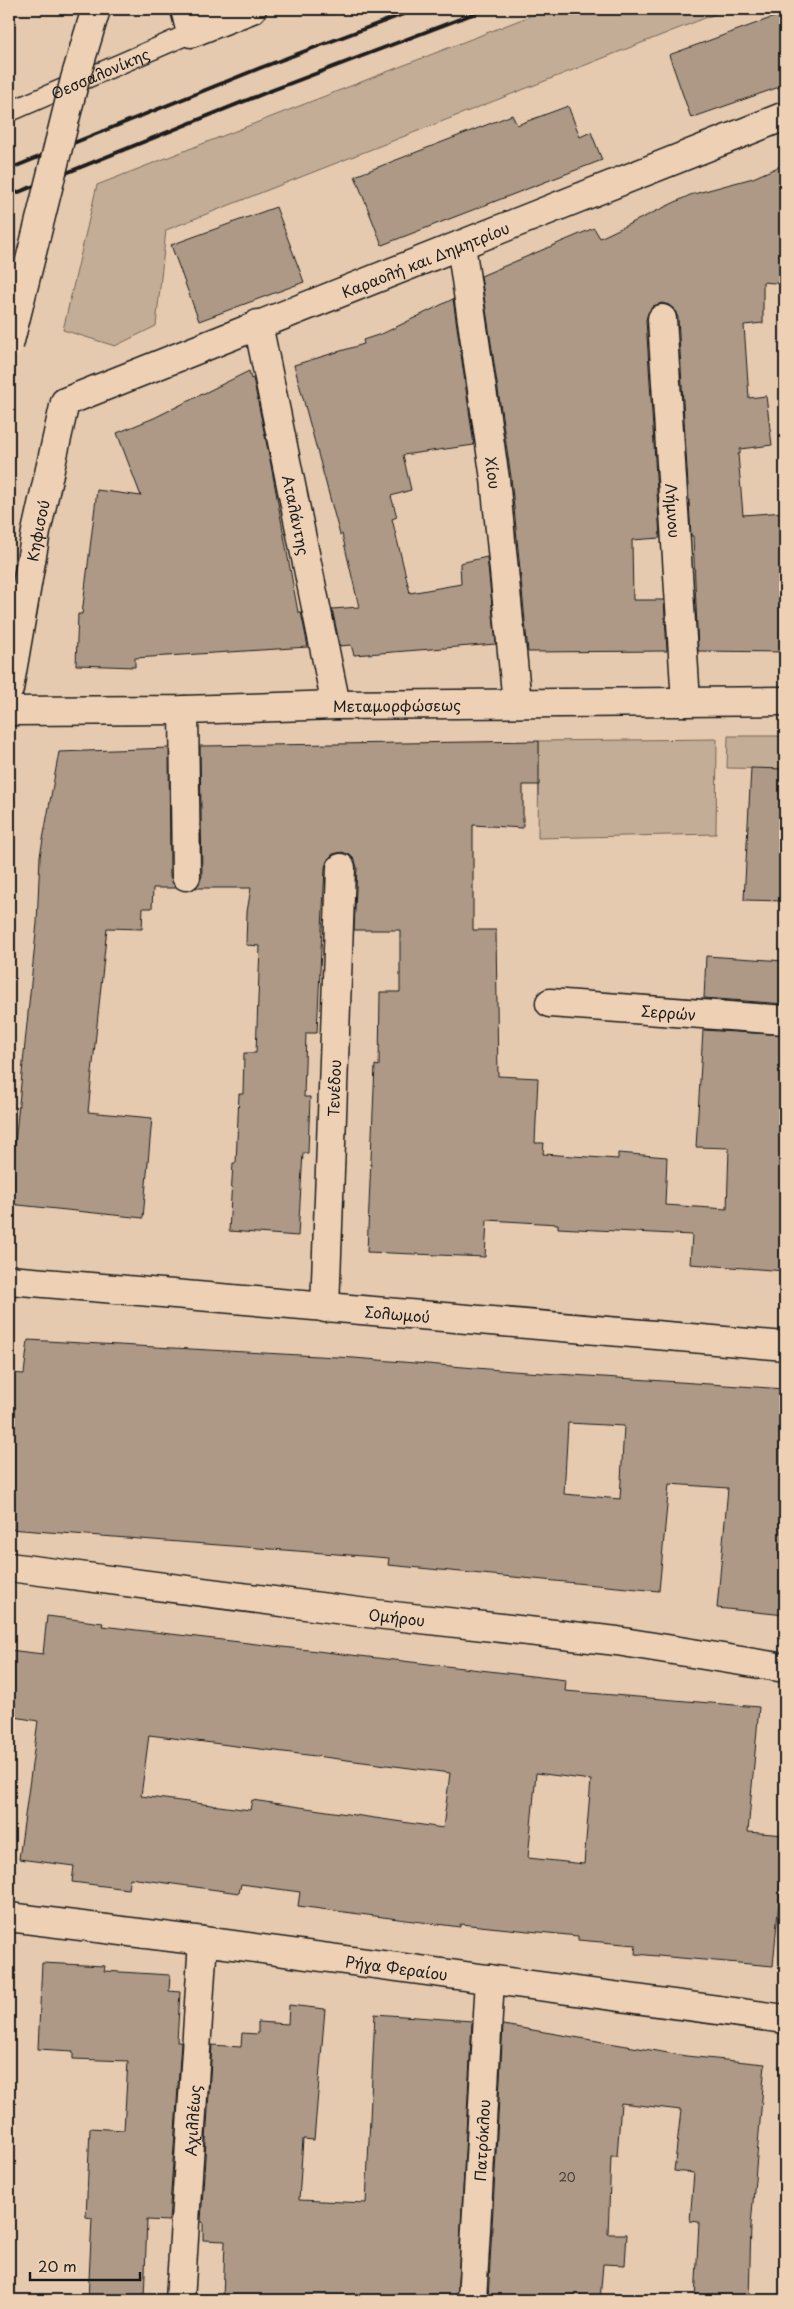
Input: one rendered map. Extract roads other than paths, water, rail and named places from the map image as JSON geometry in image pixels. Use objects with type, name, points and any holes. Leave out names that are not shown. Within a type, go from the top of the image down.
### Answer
[{"type":"main road","points":[[9,346],[75,79],[96,9]]},
{"type":"main road","name":"Θεσσαλονίκης","points":[[188,21],[252,9]]},
{"type":"main road","name":"Καραολή και Δημητρίου","points":[[66,402],[258,324],[785,116]]},
{"type":"main road","name":"Χίου","points":[[461,244],[496,478],[517,703]]},
{"type":"main road","name":"Λήμνου","points":[[662,320],[686,702]]},
{"type":"main road","name":"Αταλάντης","points":[[258,324],[336,705]]},
{"type":"main road","name":"Κηφισού","points":[[9,690],[36,532],[66,402]]},
{"type":"main road","name":"Μεταμορφώσεως","points":[[9,711],[184,710],[336,705],[785,701]]},
{"type":"main road","points":[[184,710],[186,876]]},
{"type":"main road","name":"Τενέδου","points":[[325,1308],[340,868]]},
{"type":"main road","name":"Σερρών","points":[[550,1003],[785,1020]]},
{"type":"main road","name":"Σολωμού","points":[[9,1280],[785,1346]]},
{"type":"main road","name":"Ομήρου","points":[[9,1567],[357,1612],[617,1641],[785,1668]]},
{"type":"main road","name":"Ρήγα Φεραίου","points":[[9,1917],[204,1941],[785,2019]]},
{"type":"main road","name":"Αχιλλέως","points":[[180,2300],[204,1941]]},
{"type":"main road","name":"Πατρόκλου","points":[[472,2300],[490,1979]]},
{"type":"lane","name":"Θεσσαλονίκης","points":[[9,112],[188,21]]},
{"type":"railway","points":[[9,169],[260,68],[417,9]]},
{"type":"railway","points":[[9,196],[270,91],[486,9]]}]
